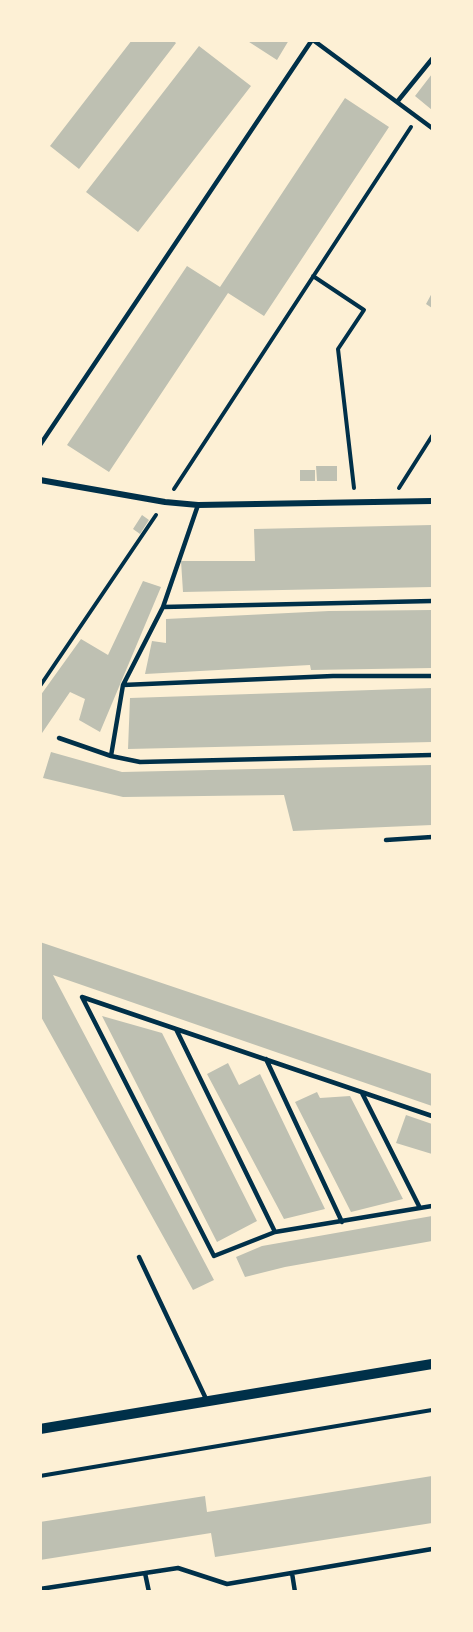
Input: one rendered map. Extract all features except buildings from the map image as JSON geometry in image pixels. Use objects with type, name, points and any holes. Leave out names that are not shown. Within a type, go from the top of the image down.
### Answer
[{"type":"street","points":[[40,480],[165,502],[198,505],[432,501]]},
{"type":"street","points":[[40,1429],[432,1364]]},
{"type":"lane","points":[[40,445],[312,40],[432,128]]},
{"type":"lane","points":[[398,102],[432,59]]},
{"type":"lane","points":[[111,756],[123,685],[163,607],[198,505]]},
{"type":"lane","points":[[163,607],[432,601]]},
{"type":"lane","points":[[123,685],[333,676],[432,676]]},
{"type":"lane","points":[[58,738],[111,756],[140,762],[432,755]]},
{"type":"lane","points":[[386,840],[432,837]]},
{"type":"lane","points":[[432,1116],[82,997],[214,1256],[275,1232],[432,1206]]},
{"type":"lane","points":[[176,1029],[275,1232]]},
{"type":"lane","points":[[266,1059],[342,1222]]},
{"type":"lane","points":[[362,1092],[420,1208]]},
{"type":"lane","points":[[139,1257],[207,1401]]},
{"type":"lane","points":[[40,1589],[178,1568],[228,1584],[432,1550]]},
{"type":"lane","points":[[145,1573],[148,1592]]},
{"type":"lane","points":[[292,1573],[295,1592]]},
{"type":"path","points":[[40,686],[165,502],[411,127],[402,120]]},
{"type":"path","points":[[313,276],[364,310],[338,349],[356,501]]},
{"type":"path","points":[[390,501],[432,436]]},
{"type":"path","points":[[40,1476],[432,1410]]}]
